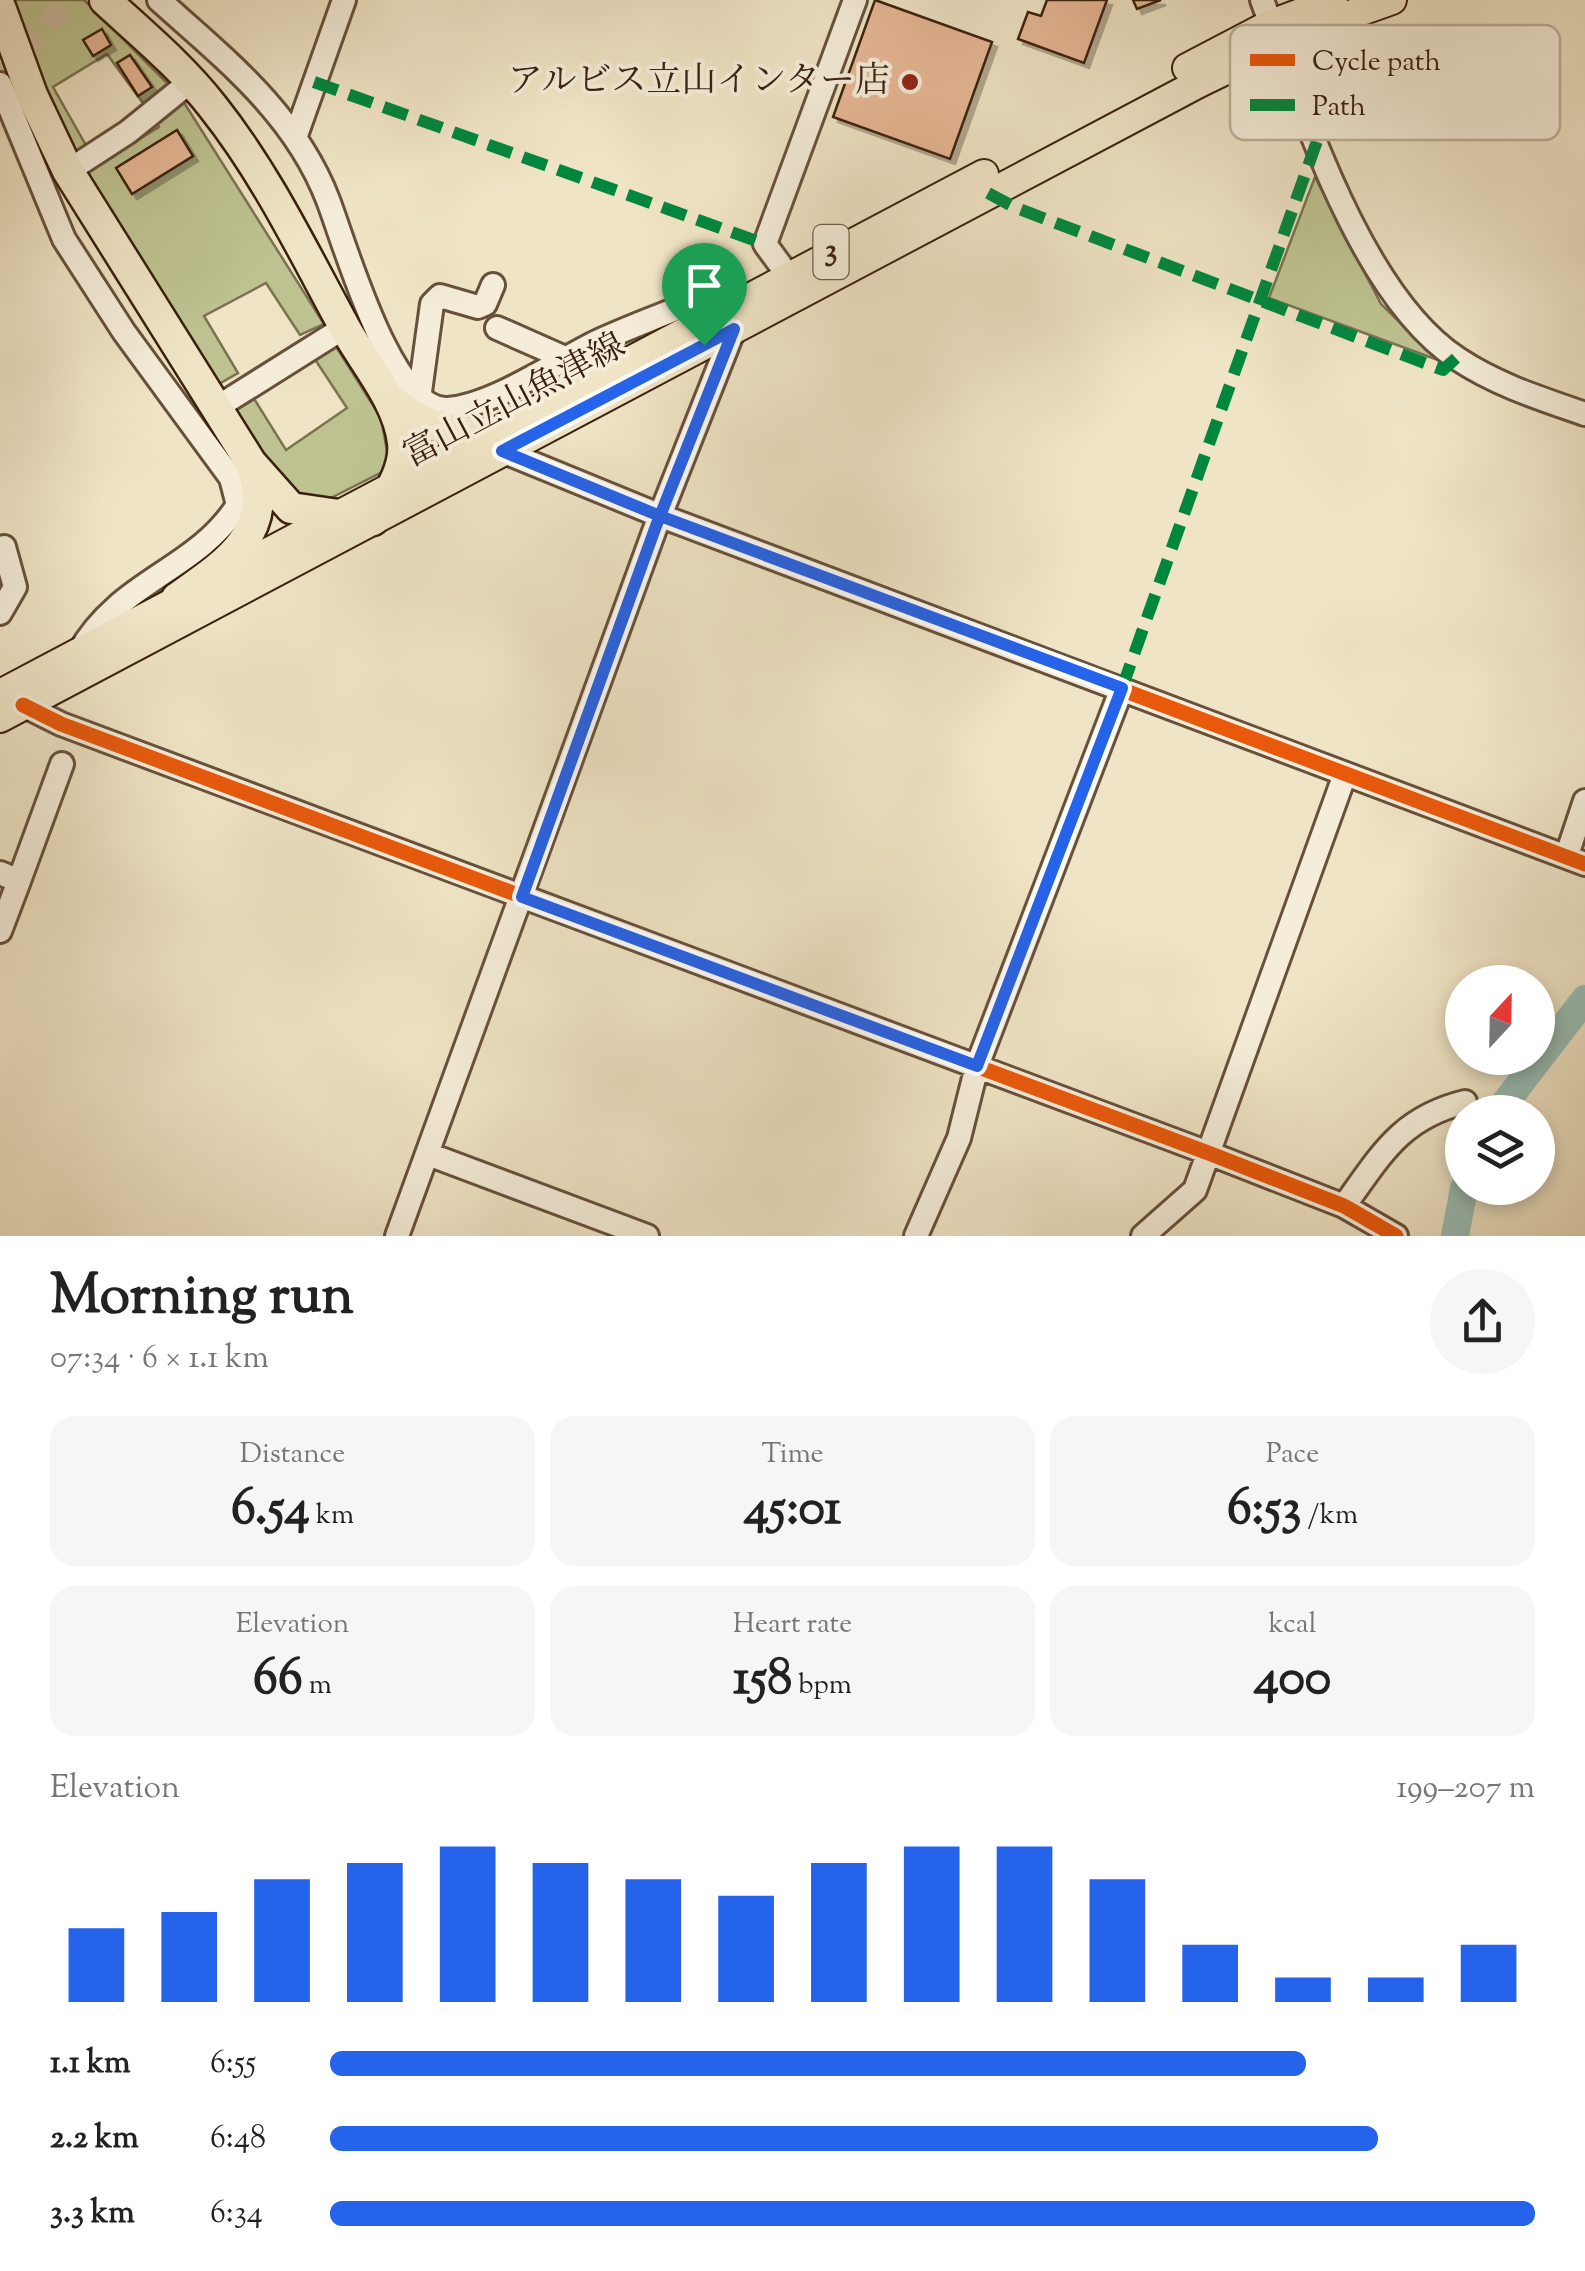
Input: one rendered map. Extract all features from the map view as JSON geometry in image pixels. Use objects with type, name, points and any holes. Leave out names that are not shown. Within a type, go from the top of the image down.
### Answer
[{"type":"highway","points":[[0,6],[32,95],[68,171],[251,463],[291,508],[373,520],[393,484],[404,448],[384,392],[344,328],[307,250],[234,135],[191,80],[105,0]]},
{"type":"highway","points":[[384,392],[417,421],[494,443]]},
{"type":"highway","points":[[177,598],[238,551],[252,532],[260,503],[251,463]]},
{"type":"main road","name":"富山立山魚津線","points":[[1270,23],[1335,0]]},
{"type":"main road","name":"富山立山魚津線","points":[[1270,23],[1392,0]]},
{"type":"main road","name":"富山立山魚津線","points":[[723,323],[788,274],[1230,44]]},
{"type":"main road","name":"富山立山魚津線","points":[[8,706],[373,520],[494,443],[723,323],[1230,45]]},
{"type":"main road","name":"富山立山魚津線","points":[[8,706],[78,654],[177,598],[393,484],[494,443]]},
{"type":"street","points":[[159,0],[258,86],[295,138],[326,194],[387,350],[419,399],[444,410],[472,404],[683,306],[723,323],[660,516],[397,1236]]},
{"type":"street","points":[[295,138],[344,0]]},
{"type":"street","points":[[788,274],[765,244],[856,0]]},
{"type":"street","points":[[1,80],[6,110],[64,239],[124,332],[231,478],[238,505],[221,531],[106,613],[78,654]]},
{"type":"street","points":[[68,171],[128,132],[191,80]]},
{"type":"street","points":[[1321,140],[1382,279],[1414,319],[1456,358],[1517,390],[1585,414]]},
{"type":"street","points":[[419,399],[432,304],[440,296],[478,307],[485,304],[492,285]]},
{"type":"street","points":[[216,408],[344,328]]},
{"type":"street","points":[[497,328],[565,358]]},
{"type":"street","points":[[494,443],[660,516],[1576,860],[1585,801]]},
{"type":"street","points":[[0,613],[15,587],[4,547]]},
{"type":"street","points":[[916,1236],[959,1138],[977,1066],[1122,688]]},
{"type":"street","points":[[8,706],[1211,1154],[1344,1206],[1396,1236]]},
{"type":"street","points":[[0,931],[9,877],[62,764]]},
{"type":"street","points":[[1143,1236],[1196,1190],[1345,774]]},
{"type":"street","points":[[1344,1206],[1394,1137],[1433,1110],[1445,1107]]},
{"type":"street","points":[[428,1154],[647,1236]]},
{"type":"green space","points":[[7,0],[84,0],[168,84],[145,106],[107,54],[53,87],[88,149],[74,153],[47,103]]},
{"type":"green space","points":[[183,101],[324,324],[300,335],[266,283],[204,316],[238,373],[217,385],[82,174],[159,127],[156,121]]},
{"type":"green space","points":[[1315,177],[1381,304],[1438,360],[1269,298]]},
{"type":"green space","points":[[335,345],[381,418],[390,468],[319,504],[291,501],[232,413],[253,397],[286,450],[347,408],[314,358]]},
{"type":"building","points":[[875,0],[992,42],[950,159],[833,117]]},
{"type":"building","points":[[1047,0],[1107,0],[1084,63],[1018,39],[1028,12],[1041,16]]},
{"type":"building","points":[[1133,0],[1161,0],[1137,9]]},
{"type":"building","points":[[102,29],[111,45],[93,56],[83,40]]},
{"type":"building","points":[[130,55],[152,87],[138,96],[117,63]]},
{"type":"building","points":[[177,130],[193,156],[132,194],[116,168]]},
{"type":"waterway","points":[[1511,1095],[1585,999]]},
{"type":"waterway","points":[[1455,1236],[1461,1205]]},
{"type":"tunnel","points":[[4,75],[68,0]]},
{"type":"marked path","points":[[314,82],[765,244]]},
{"type":"marked path","points":[[1122,688],[1317,141]]},
{"type":"marked path","points":[[988,193],[1014,207],[1443,370],[1456,358]]},
{"type":"cycle path","points":[[502,451],[661,516],[1585,864]]},
{"type":"cycle path","points":[[23,705],[61,724],[1211,1154],[1344,1206],[1396,1236]]},
{"type":"place","name":"アルビス立山インター店","points":[[910,82]]},
{"type":"route","points":[[704,345],[502,451],[660,516],[1122,688],[977,1066],[522,897],[656,526],[660,516],[697,422],[734,329],[704,345]]}]
